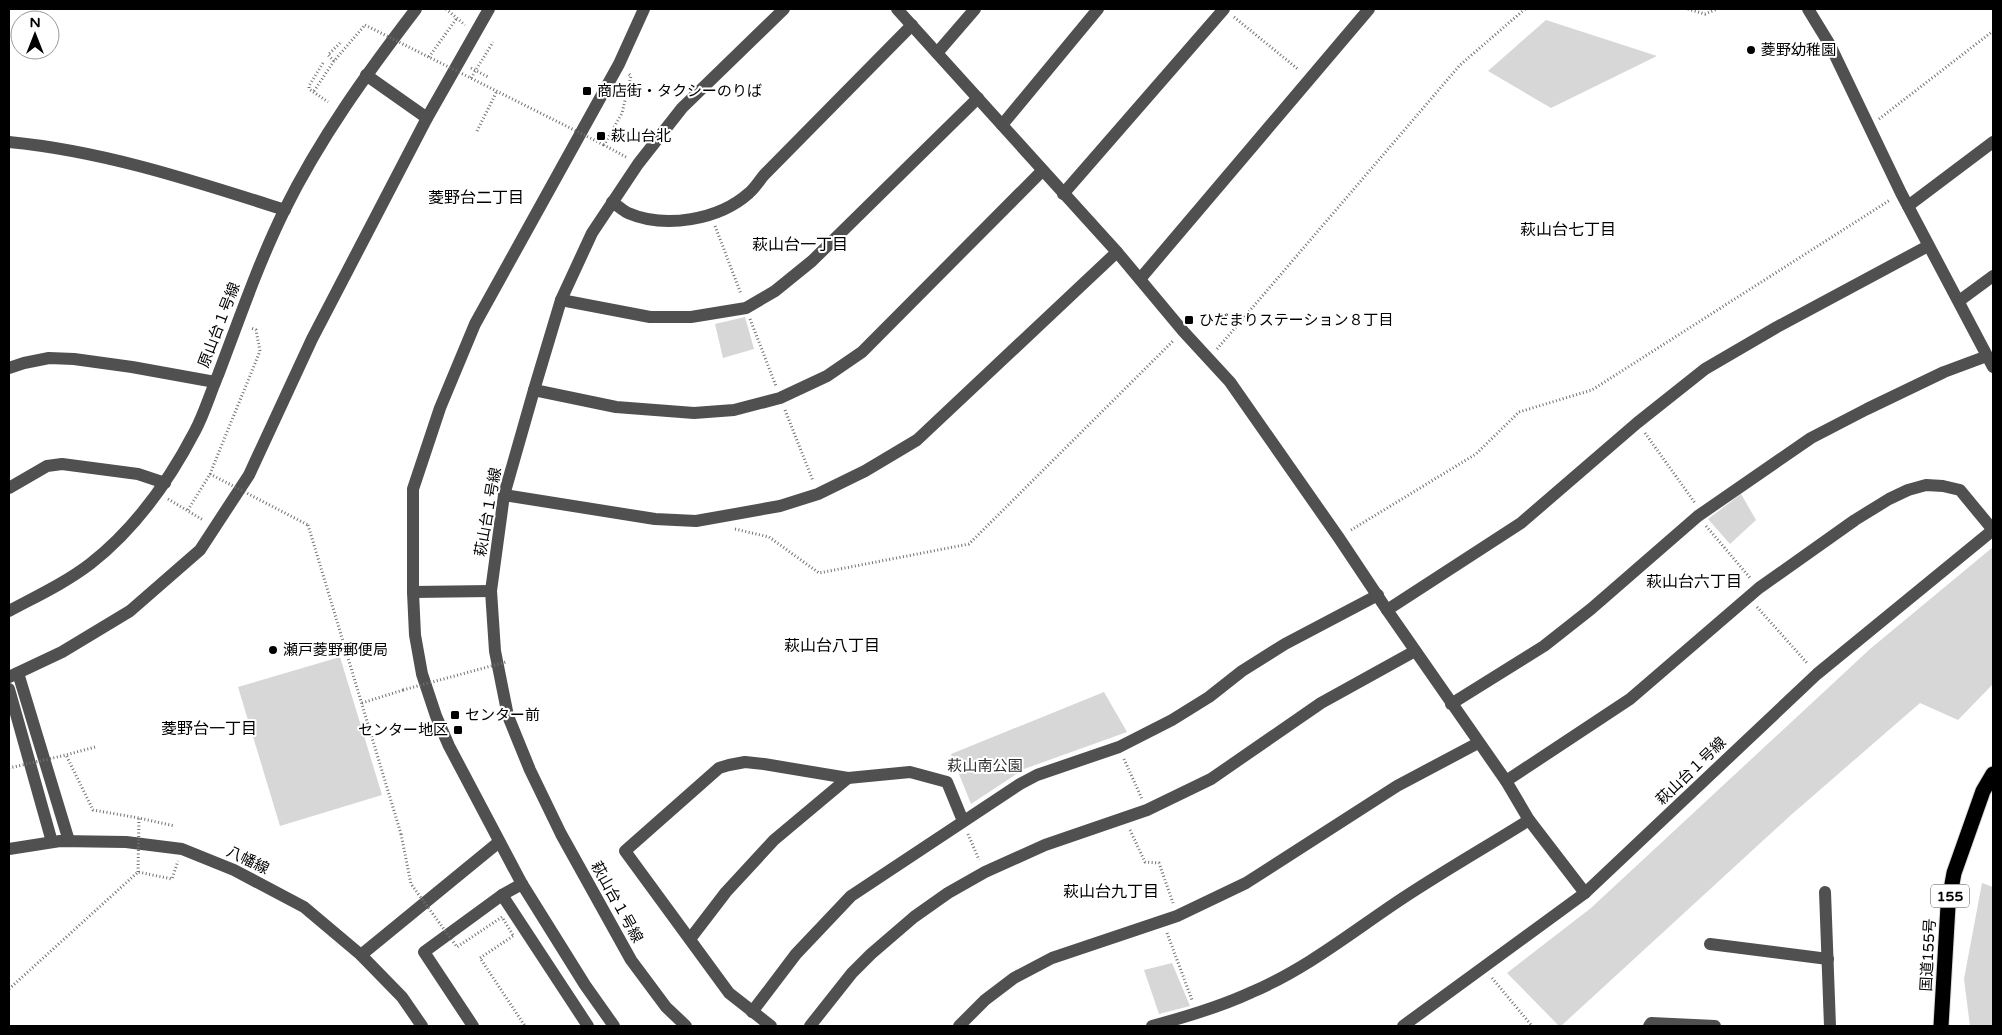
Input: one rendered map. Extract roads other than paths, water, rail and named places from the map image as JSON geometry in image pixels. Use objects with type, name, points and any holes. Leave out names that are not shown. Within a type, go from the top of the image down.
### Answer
[{"type":"highway","name":"国道155号","points":[[1941,1026],[1948,906],[1954,873],[1983,791],[1993,774]]},
{"type":"street","name":"原山台１号線","points":[[9,611],[62,584],[90,564],[113,543],[158,494],[196,430],[261,262],[285,210],[322,141],[366,75],[416,9]]},
{"type":"street","points":[[69,841],[13,675],[62,652],[130,611],[200,550],[249,475],[312,339],[427,118],[489,9]]},
{"type":"street","points":[[614,1026],[585,985],[522,884],[449,746],[436,716],[415,636],[412,592],[413,489],[440,408],[475,324],[619,64],[644,9]]},
{"type":"street","name":"萩山台１号線","points":[[686,1026],[666,1007],[631,960],[561,834],[530,770],[508,716],[494,650],[491,591],[504,495],[561,300],[592,233],[656,139],[682,108],[784,9]]},
{"type":"street","points":[[897,9],[1117,252],[1183,331],[1230,382],[1506,781],[1529,820],[1585,893]]},
{"type":"street","points":[[937,53],[975,9]]},
{"type":"street","points":[[1002,125],[1098,9]]},
{"type":"street","points":[[1140,279],[1369,9]]},
{"type":"street","points":[[1808,9],[1830,45],[1901,193],[1993,368]]},
{"type":"street","points":[[1063,194],[1228,12]]},
{"type":"street","points":[[612,202],[628,213],[662,221],[711,216],[732,205],[749,193],[764,175],[912,25]]},
{"type":"street","points":[[366,75],[427,118]]},
{"type":"street","points":[[561,300],[650,317],[691,318],[746,308],[775,291],[812,261],[978,98]]},
{"type":"street","points":[[9,142],[50,146],[137,164],[285,210]]},
{"type":"street","points":[[1908,206],[1993,142]]},
{"type":"street","points":[[534,390],[616,408],[694,413],[734,410],[780,398],[827,376],[862,352],[1042,171]]},
{"type":"street","points":[[1387,610],[1521,523],[1638,423],[1705,369],[1777,327],[1928,246]]},
{"type":"street","points":[[504,495],[655,519],[696,520],[780,506],[818,494],[865,471],[917,440],[1117,252]]},
{"type":"street","points":[[1959,301],[1993,276]]},
{"type":"street","points":[[1451,704],[1544,646],[1591,609],[1700,515],[1811,438],[1918,384],[1987,356]]},
{"type":"street","points":[[9,368],[49,358],[74,359],[215,382]]},
{"type":"street","points":[[9,488],[47,466],[62,464],[138,474],[165,483]]},
{"type":"street","points":[[1506,781],[1630,698],[1759,588],[1855,520],[1889,499],[1926,485],[1960,490],[1993,530]]},
{"type":"street","name":"萩山台１号線","points":[[1404,1026],[1585,893],[1817,674],[1993,530]]},
{"type":"street","points":[[412,592],[491,591]]},
{"type":"street","points":[[752,1012],[796,954],[851,896],[1020,784],[1037,775],[1119,747],[1172,720],[1209,697],[1242,671],[1285,644],[1378,595]]},
{"type":"street","points":[[810,1026],[852,973],[894,934],[931,905],[985,872],[1045,844],[1147,810],[1210,779],[1321,703],[1416,651]]},
{"type":"street","points":[[9,690],[52,842]]},
{"type":"street","points":[[959,1026],[985,1000],[1014,978],[1052,958],[1177,916],[1246,884],[1398,786],[1478,743]]},
{"type":"street","points":[[771,1026],[729,993],[625,851],[719,768],[745,762],[848,778],[910,772],[947,782],[963,822]]},
{"type":"street","points":[[690,939],[726,892],[774,840],[848,778]]},
{"type":"street","points":[[1152,1026],[1197,1013],[1253,992],[1319,955],[1400,900],[1529,820]]},
{"type":"street","name":"八幡線","points":[[9,849],[52,842],[126,842],[182,850],[234,870],[304,907],[360,955],[402,996],[422,1026]]},
{"type":"street","points":[[360,955],[499,842]]},
{"type":"street","points":[[473,1026],[424,952],[502,895],[522,884]]},
{"type":"street","points":[[1825,892],[1830,1026]]},
{"type":"street","points":[[502,895],[588,1026]]},
{"type":"street","points":[[1710,944],[1828,959]]},
{"type":"street","points":[[1649,1026],[1651,1023],[1714,1026]]},
{"type":"place","name":"菱野幼稚園","points":[[1751,50]]},
{"type":"place","name":"商店街・タクシーのりば","points":[[587,91]]},
{"type":"place","name":"萩山台北","points":[[601,136]]},
{"type":"place","name":"ひだまりステーション８丁目","points":[[1189,320]]},
{"type":"place","name":"瀬戸菱野郵便局","points":[[273,650]]},
{"type":"place","name":"センター前","points":[[455,715]]},
{"type":"place","name":"センター地区","points":[[458,730]]},
{"type":"district","name":"菱野台二丁目","points":[[476,197]]},
{"type":"district","name":"萩山台七丁目","points":[[1568,229]]},
{"type":"district","name":"萩山台一丁目","points":[[800,244]]},
{"type":"district","name":"萩山台六丁目","points":[[1694,581]]},
{"type":"district","name":"萩山台八丁目","points":[[832,645]]},
{"type":"district","name":"菱野台一丁目","points":[[209,728]]},
{"type":"district","name":"萩山台九丁目","points":[[1111,891]]},
{"type":"park label","name":"萩山南公園","points":[[985,766]]}]
